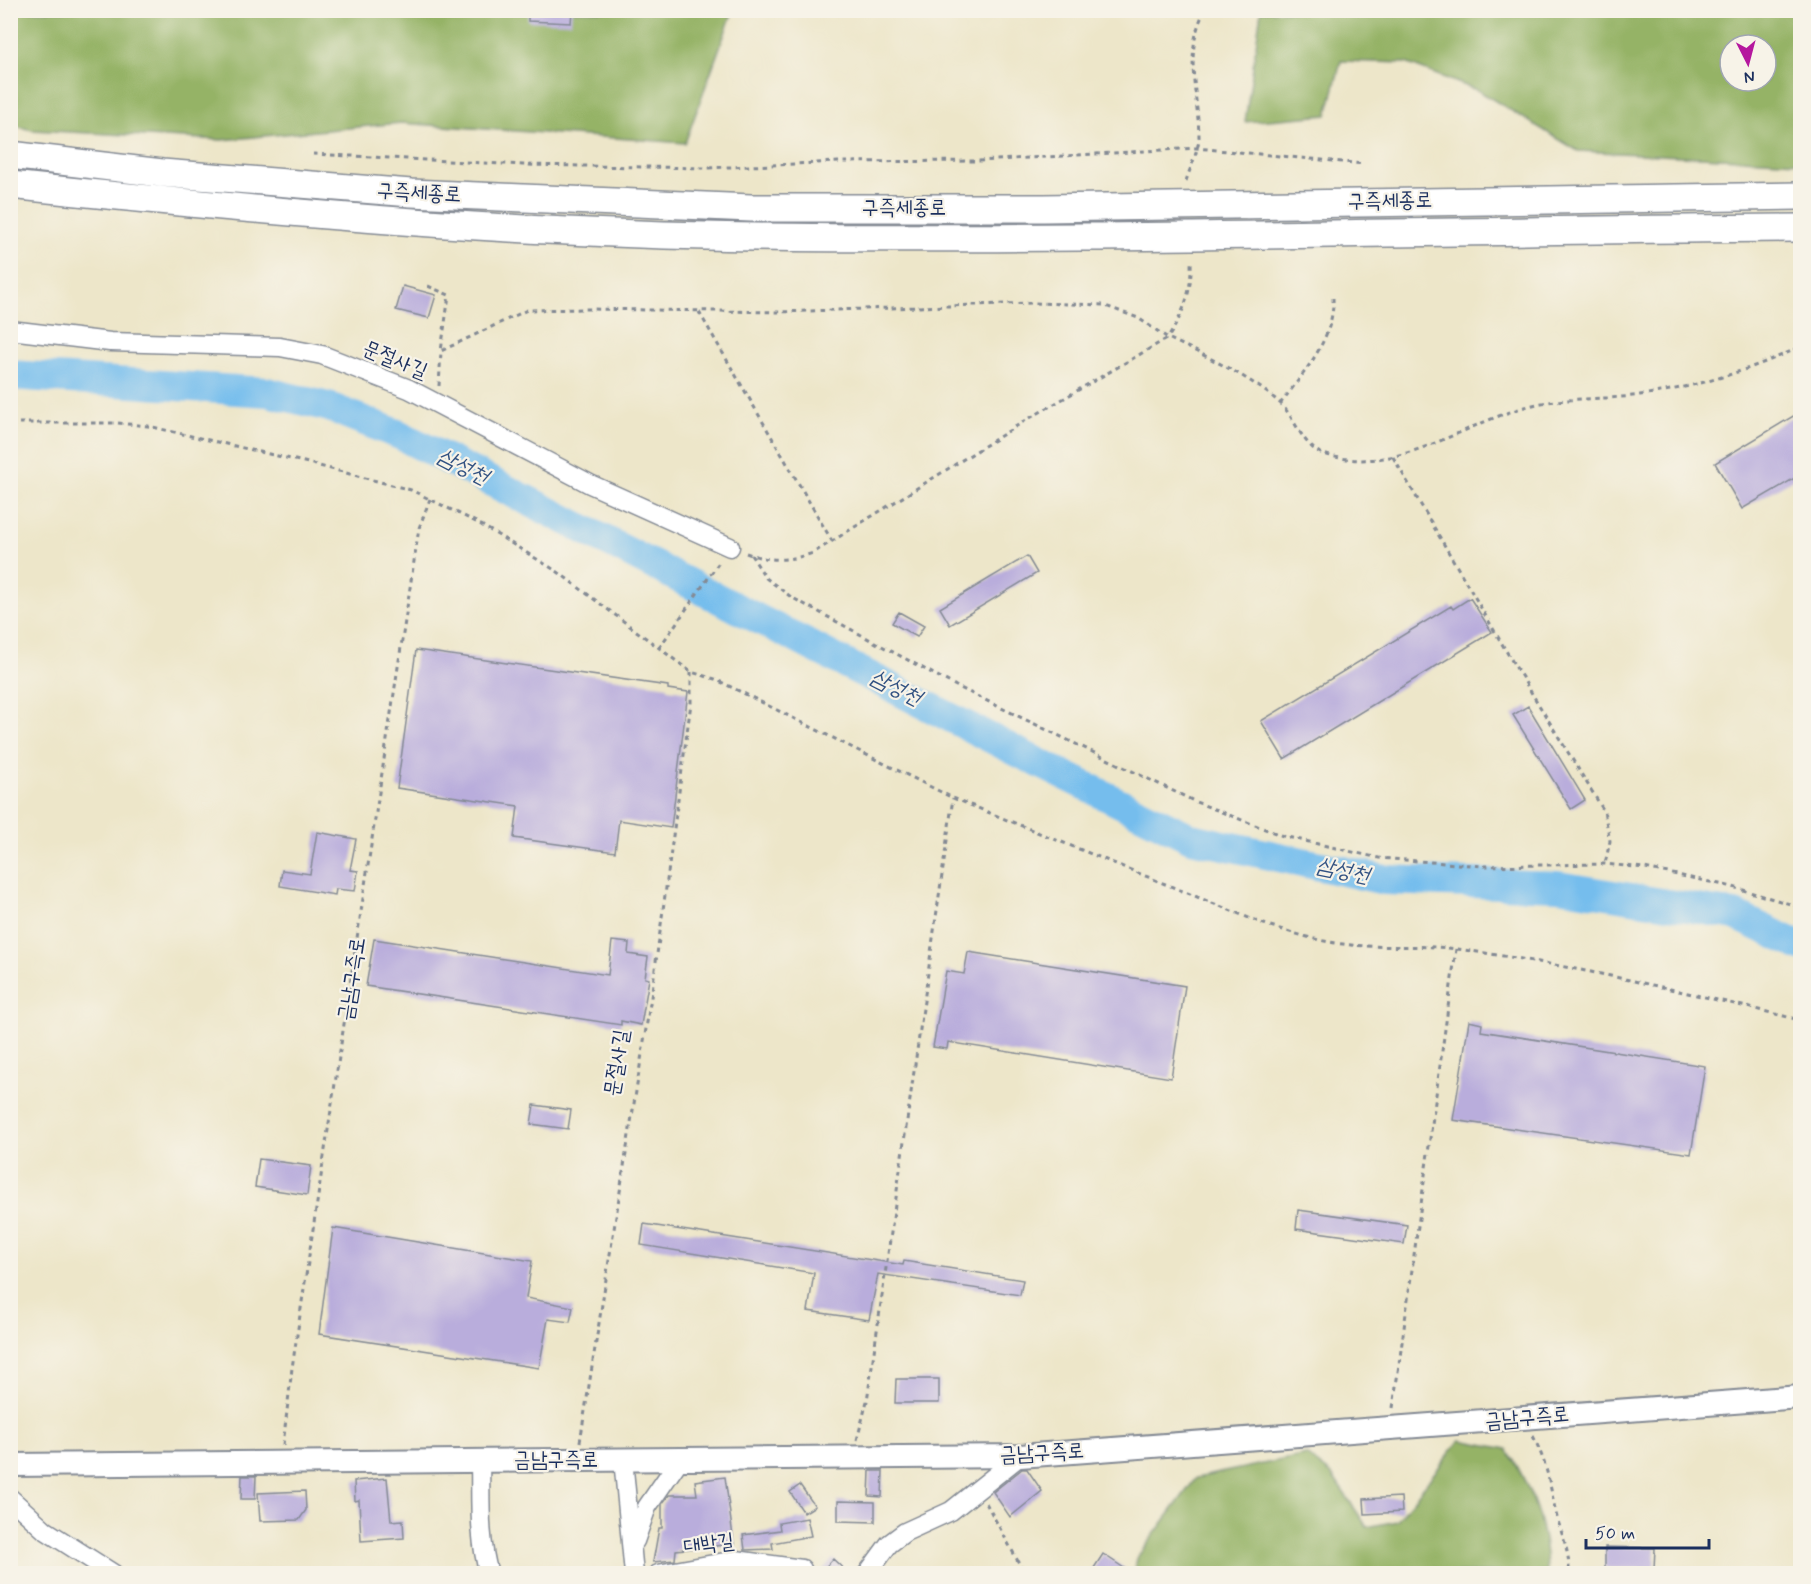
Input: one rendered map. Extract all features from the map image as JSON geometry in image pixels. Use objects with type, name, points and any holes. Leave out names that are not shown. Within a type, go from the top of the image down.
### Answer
[{"type":"highway","name":"구즉세종로","points":[[10,155],[162,173],[411,193],[751,208],[1044,208],[1800,196]]},
{"type":"highway","name":"구즉세종로","points":[[10,185],[275,212],[509,228],[754,237],[1800,228]]},
{"type":"main road","name":"금남구즉로","points":[[10,1466],[282,1461],[1020,1456],[1800,1397]]},
{"type":"street","name":"문절사길","points":[[10,330],[110,342],[280,347],[322,355],[409,389],[438,403],[726,553]]},
{"type":"street","points":[[867,1574],[889,1544],[905,1532],[951,1512],[1020,1456]]},
{"type":"street","points":[[623,1459],[634,1574]]},
{"type":"street","points":[[633,1545],[647,1507],[680,1459]]},
{"type":"street","points":[[480,1460],[483,1555],[489,1574]]},
{"type":"street","points":[[10,1498],[45,1530],[114,1574]]},
{"type":"street","name":"대박길","points":[[658,1574],[736,1560],[802,1569]]},
{"type":"path","points":[[1186,181],[1199,139],[1191,69],[1196,34],[1205,10]]},
{"type":"path","points":[[313,154],[523,165],[707,168],[838,162],[979,161],[1196,148],[1364,164]]},
{"type":"path","points":[[659,648],[726,553],[751,555],[775,561],[793,560],[813,553],[1023,422],[1168,338],[1184,312],[1192,284],[1191,261]]},
{"type":"path","points":[[428,286],[450,295],[441,351],[438,403]]},
{"type":"path","points":[[1280,404],[1324,340],[1334,311],[1333,298]]},
{"type":"path","points":[[441,351],[527,310],[780,312],[1031,303],[1103,305],[1138,318],[1168,338],[1203,354],[1280,404],[1317,452],[1356,460],[1393,457],[1429,446],[1534,405],[1564,400],[1640,395],[1674,388],[1721,376],[1800,347]]},
{"type":"path","points":[[699,311],[832,541]]},
{"type":"path","points":[[10,423],[118,423],[148,426],[382,481],[430,499],[478,523],[558,572],[691,672],[715,679],[953,798],[1185,894],[1313,939],[1343,945],[1423,946],[1456,949],[1560,965],[1663,986],[1800,1020]]},
{"type":"path","points":[[1393,457],[1512,661],[1604,811],[1610,841],[1605,864]]},
{"type":"path","name":"금남구즉로","points":[[282,1461],[292,1368],[418,539],[430,499]]},
{"type":"path","points":[[751,555],[766,578],[791,597],[957,686],[1196,802],[1283,836],[1379,858],[1483,866],[1605,864],[1645,868],[1733,887],[1800,907]]},
{"type":"path","name":"문절사길","points":[[578,1460],[588,1379],[652,991],[691,704],[691,672]]},
{"type":"path","points":[[849,1458],[867,1401],[953,798]]},
{"type":"path","points":[[1390,1429],[1456,949]]},
{"type":"path","points":[[1525,1419],[1546,1462],[1555,1510],[1570,1555],[1569,1574]]},
{"type":"path","points":[[983,1487],[987,1506],[1025,1574]]},
{"type":"green space","points":[[11,11],[733,11],[685,143],[401,123],[222,140],[32,130],[11,125]]},
{"type":"green space","points":[[1261,11],[1800,11],[1800,162],[1578,151],[1479,91],[1406,63],[1341,61],[1327,115],[1245,122]]},
{"type":"green space","points":[[1460,1440],[1507,1449],[1530,1493],[1541,1524],[1547,1573],[1133,1573],[1138,1556],[1196,1478],[1306,1455],[1332,1475],[1367,1527],[1397,1521]]},
{"type":"building","points":[[528,10],[572,10],[571,23],[528,21]]},
{"type":"building","points":[[403,286],[436,295],[429,318],[396,310]]},
{"type":"building","points":[[1800,412],[1800,475],[1742,509],[1715,463]]},
{"type":"building","points":[[1027,556],[1037,573],[950,625],[940,608]]},
{"type":"building","points":[[1470,598],[1492,632],[1284,759],[1261,721],[1451,606],[1453,609]]},
{"type":"building","points":[[899,612],[924,626],[917,637],[892,623]]},
{"type":"building","points":[[416,650],[668,686],[668,689],[688,692],[671,828],[619,820],[615,852],[514,838],[518,806],[397,788]]},
{"type":"building","points":[[1528,706],[1585,800],[1571,809],[1513,715]]},
{"type":"building","points":[[317,832],[356,839],[350,870],[358,871],[355,891],[336,889],[335,895],[280,886],[282,870],[310,874]]},
{"type":"building","points":[[374,939],[608,975],[612,941],[629,943],[628,954],[648,957],[645,978],[649,979],[641,1025],[621,1021],[621,1025],[366,986]]},
{"type":"building","points":[[968,952],[1185,986],[1171,1078],[948,1042],[947,1049],[933,1047],[946,971],[964,974]]},
{"type":"building","points":[[1469,1021],[1482,1024],[1481,1031],[1705,1066],[1691,1154],[1453,1120]]},
{"type":"building","points":[[534,1105],[571,1110],[568,1129],[531,1124]]},
{"type":"building","points":[[259,1159],[311,1166],[307,1195],[255,1187]]},
{"type":"building","points":[[1298,1210],[1407,1225],[1404,1244],[1296,1229]]},
{"type":"building","points":[[644,1224],[903,1265],[904,1261],[1023,1280],[1020,1295],[878,1274],[869,1320],[808,1311],[814,1273],[641,1245]]},
{"type":"building","points":[[333,1228],[532,1261],[526,1298],[573,1307],[570,1322],[548,1319],[539,1368],[319,1334]]},
{"type":"building","points":[[896,1379],[939,1379],[939,1403],[895,1403]]},
{"type":"building","points":[[1022,1469],[1027,1469],[1042,1491],[1010,1517],[993,1492]]},
{"type":"building","points":[[870,1471],[883,1471],[882,1497],[869,1496]]},
{"type":"building","points":[[242,1476],[256,1476],[255,1499],[241,1499]]},
{"type":"building","points":[[725,1477],[734,1544],[676,1550],[675,1560],[653,1562],[659,1528],[662,1528],[662,1504],[669,1495],[697,1495],[695,1481]]},
{"type":"building","points":[[387,1478],[391,1521],[403,1520],[404,1538],[361,1541],[359,1500],[355,1501],[354,1481]]},
{"type":"building","points":[[800,1485],[815,1506],[804,1513],[790,1492]]},
{"type":"building","points":[[305,1491],[306,1510],[299,1520],[260,1521],[258,1493]]},
{"type":"building","points":[[1401,1497],[1402,1512],[1365,1514],[1364,1499]]},
{"type":"building","points":[[838,1501],[875,1502],[875,1522],[838,1521]]},
{"type":"building","points":[[807,1518],[811,1536],[772,1543],[773,1549],[745,1550],[743,1535],[780,1530],[779,1523]]},
{"type":"building","points":[[1605,1547],[1655,1548],[1654,1569],[1605,1568]]},
{"type":"building","points":[[1103,1554],[1133,1574],[1090,1574]]},
{"type":"building","points":[[833,1559],[849,1574],[819,1574]]},
{"type":"waterway","name":"삼성천","points":[[10,375],[267,392],[329,407],[400,435],[1037,762],[1191,838],[1385,880],[1558,886],[1735,915],[1800,946]]}]
